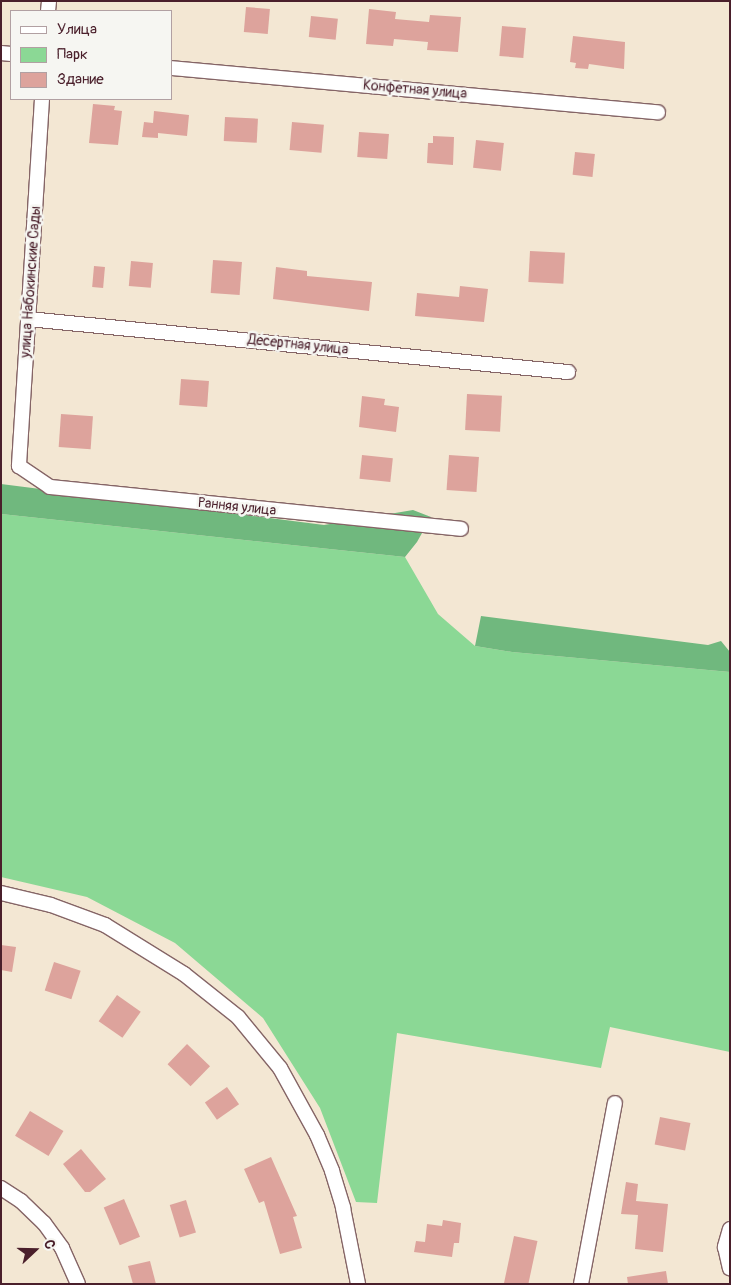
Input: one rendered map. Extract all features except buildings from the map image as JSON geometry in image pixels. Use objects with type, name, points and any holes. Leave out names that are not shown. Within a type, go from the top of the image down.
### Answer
[{"type":"street","name":"Конфетная улица","points":[[172,68],[658,112]]},
{"type":"street","name":"улица Набокинские Сады","points":[[19,466],[42,100]]},
{"type":"street","name":"Десертная улица","points":[[28,319],[568,372]]},
{"type":"street","name":"Ранняя улица","points":[[19,466],[50,487],[461,529]]},
{"type":"street","points":[[1,893],[51,905],[105,925],[184,974],[238,1017],[280,1068],[316,1135],[332,1171],[343,1208],[358,1284]]},
{"type":"street","points":[[581,1284],[615,1103]]},
{"type":"street","points":[[1,1188],[21,1201],[44,1223],[62,1248],[78,1284]]},
{"type":"street","points":[[730,1229],[725,1247],[730,1268]]},
{"type":"green space","points":[[1,484],[324,525],[413,510],[431,517],[417,542],[405,557],[1,514]]},
{"type":"green space","points":[[1,514],[405,557],[438,614],[475,646],[512,652],[730,672],[730,1052],[610,1027],[601,1068],[397,1033],[377,1203],[356,1202],[320,1108],[263,1018],[175,943],[87,897],[1,877]]},
{"type":"green space","points":[[481,616],[708,645],[721,641],[730,652],[730,672],[512,652],[475,646]]}]
